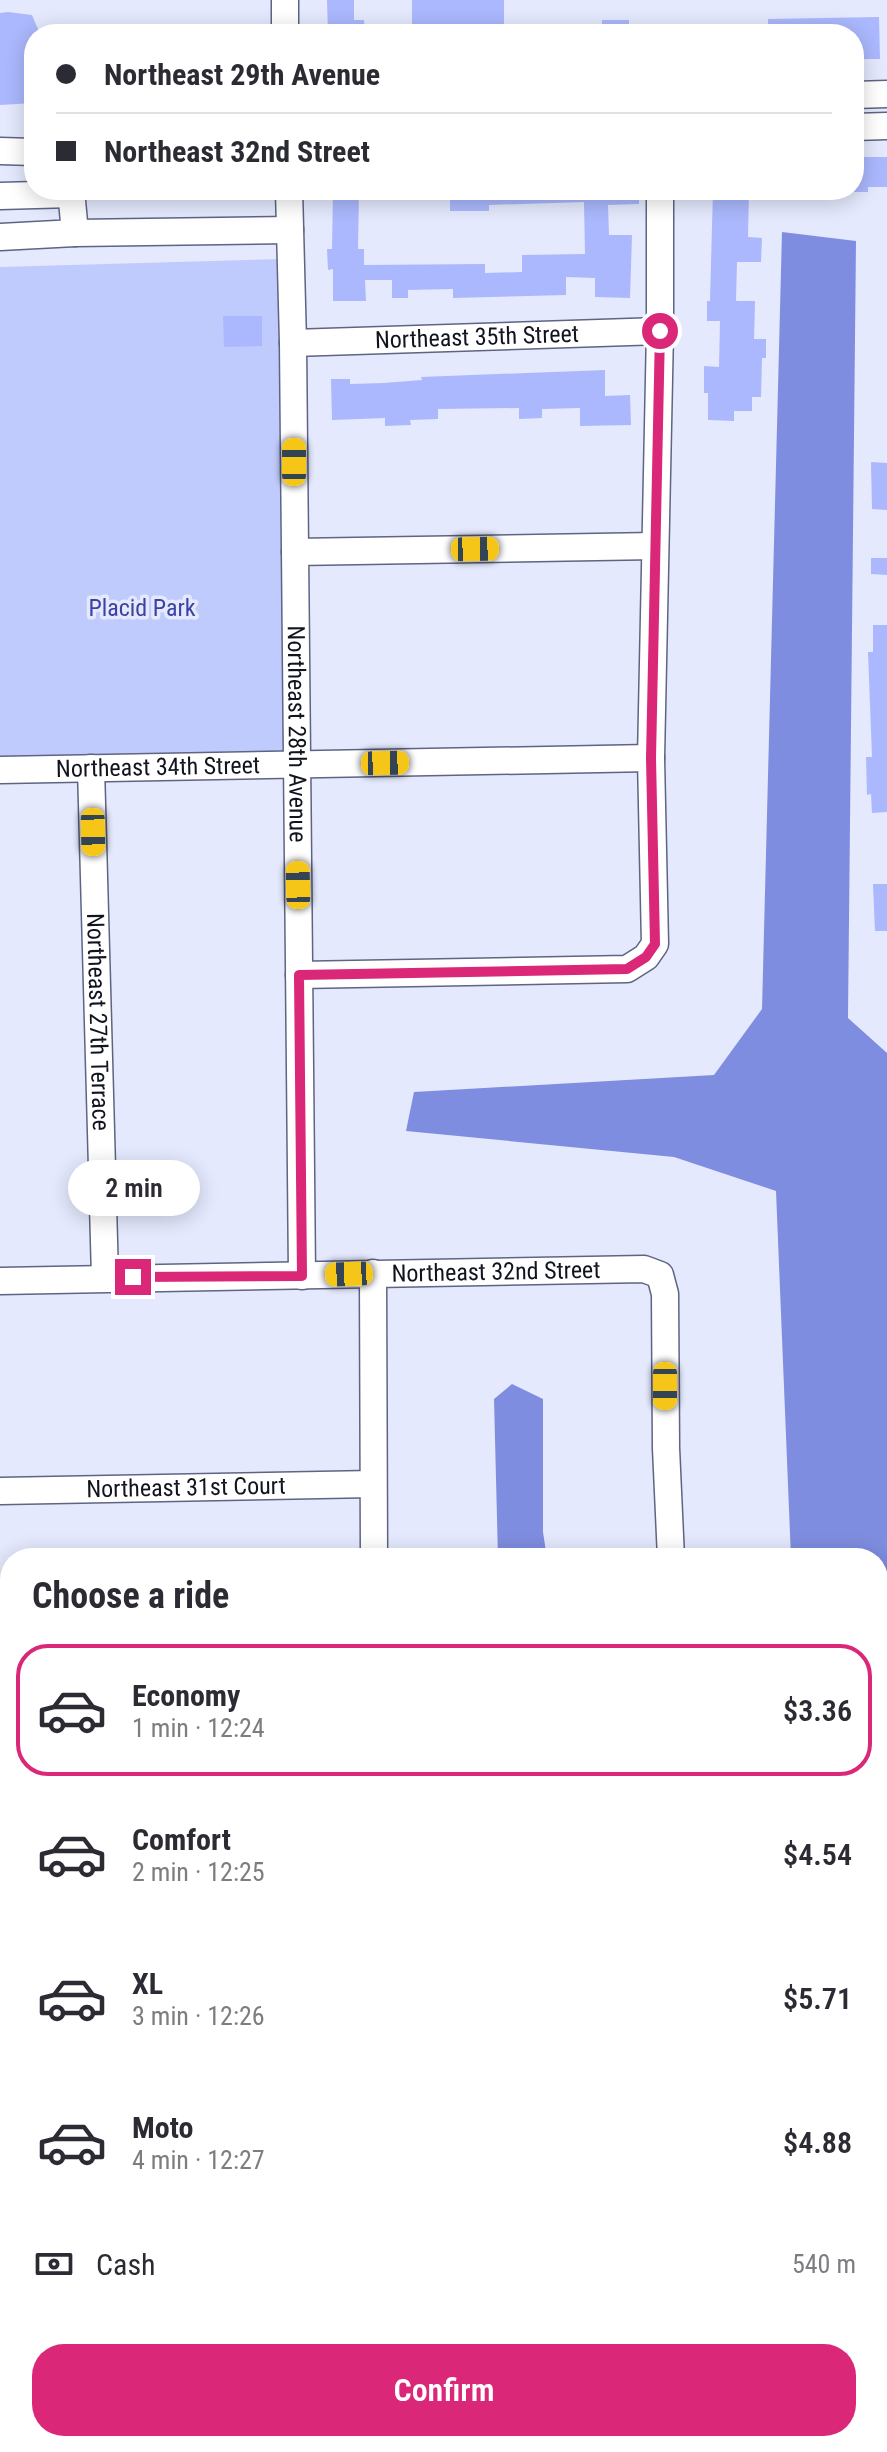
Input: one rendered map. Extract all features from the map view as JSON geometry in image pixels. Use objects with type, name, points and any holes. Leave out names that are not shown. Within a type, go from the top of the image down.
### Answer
[{"type":"street","points":[[285,0],[285,24]]},
{"type":"street","points":[[864,95],[887,94]]},
{"type":"street","points":[[864,127],[887,126]]},
{"type":"street","points":[[0,151],[24,152]]},
{"type":"street","points":[[0,196],[24,195]]},
{"type":"street","points":[[73,200],[75,233]]},
{"type":"street","name":"Northeast 28th Avenue","points":[[289,200],[302,1276]]},
{"type":"street","points":[[299,975],[627,969],[646,957],[655,944],[651,758],[660,200]]},
{"type":"street","points":[[0,237],[290,230]]},
{"type":"street","name":"Northeast 35th Street","points":[[293,343],[660,331]]},
{"type":"street","points":[[295,552],[655,546]]},
{"type":"street","name":"Northeast 34th Street","points":[[0,770],[651,758]]},
{"type":"street","name":"Northeast 27th Terrace","points":[[91,768],[105,1277]]},
{"type":"street","name":"Northeast 32nd Street","points":[[0,1281],[644,1269],[660,1275],[665,1294],[671,1548]]},
{"type":"street","points":[[373,1273],[374,1548]]},
{"type":"street","name":"Northeast 31st Court","points":[[0,1491],[373,1484]]},
{"type":"green space","name":"Placid Park","points":[[279,259],[286,752],[0,757],[0,267]]},
{"type":"water","points":[[782,232],[856,241],[848,1018],[887,1053],[887,1548],[791,1548],[776,1191],[674,1157],[406,1131],[414,1092],[714,1075],[762,1009]]},
{"type":"water","points":[[512,1384],[543,1399],[545,1548],[498,1548],[494,1399]]},
{"type":"building","points":[[327,0],[354,0],[354,20],[364,20],[364,24],[328,24]]},
{"type":"building","points":[[412,0],[504,0],[504,24],[412,24]]},
{"type":"building","points":[[0,13],[32,15],[36,24],[24,24],[24,104],[0,105]]},
{"type":"building","points":[[879,17],[880,59],[864,59],[864,24],[768,24],[768,19]]},
{"type":"building","points":[[602,20],[629,20],[629,24],[602,24]]},
{"type":"building","points":[[864,157],[887,157],[887,187],[868,187],[868,192],[864,192]]},
{"type":"building","points":[[333,200],[359,200],[358,249],[364,249],[364,265],[485,264],[485,273],[522,272],[522,255],[585,254],[584,202],[489,205],[489,211],[450,211],[450,200],[639,200],[639,204],[608,205],[609,235],[632,235],[630,298],[595,297],[595,278],[566,277],[566,295],[453,298],[453,289],[408,290],[408,298],[392,298],[392,280],[365,280],[366,301],[333,301],[333,269],[328,270],[327,249],[332,249]]},
{"type":"building","points":[[713,200],[749,200],[748,237],[762,238],[761,262],[737,262],[736,301],[755,301],[754,339],[766,339],[766,358],[762,358],[761,397],[752,397],[752,411],[734,411],[734,421],[708,420],[704,366],[719,367],[720,321],[707,321],[707,301],[710,301]]},
{"type":"building","points":[[223,316],[262,316],[262,346],[224,347]]},
{"type":"building","points":[[605,370],[605,396],[630,395],[631,425],[580,426],[580,408],[542,409],[542,418],[519,419],[519,408],[438,409],[438,419],[410,420],[411,425],[385,426],[385,418],[332,420],[331,379],[350,379],[350,384],[384,383],[422,380],[421,377]]},
{"type":"building","points":[[871,462],[887,463],[887,510],[872,509]]},
{"type":"building","points":[[871,558],[887,558],[887,575],[871,574]]},
{"type":"building","points":[[873,625],[887,625],[887,812],[872,813],[871,794],[867,795],[866,757],[872,757],[868,652],[873,652]]},
{"type":"building","points":[[873,884],[887,884],[887,931],[875,931]]},
{"type":"route","points":[[133,1277],[302,1276],[299,975],[627,969],[646,957],[655,944],[651,758],[660,331]]}]
